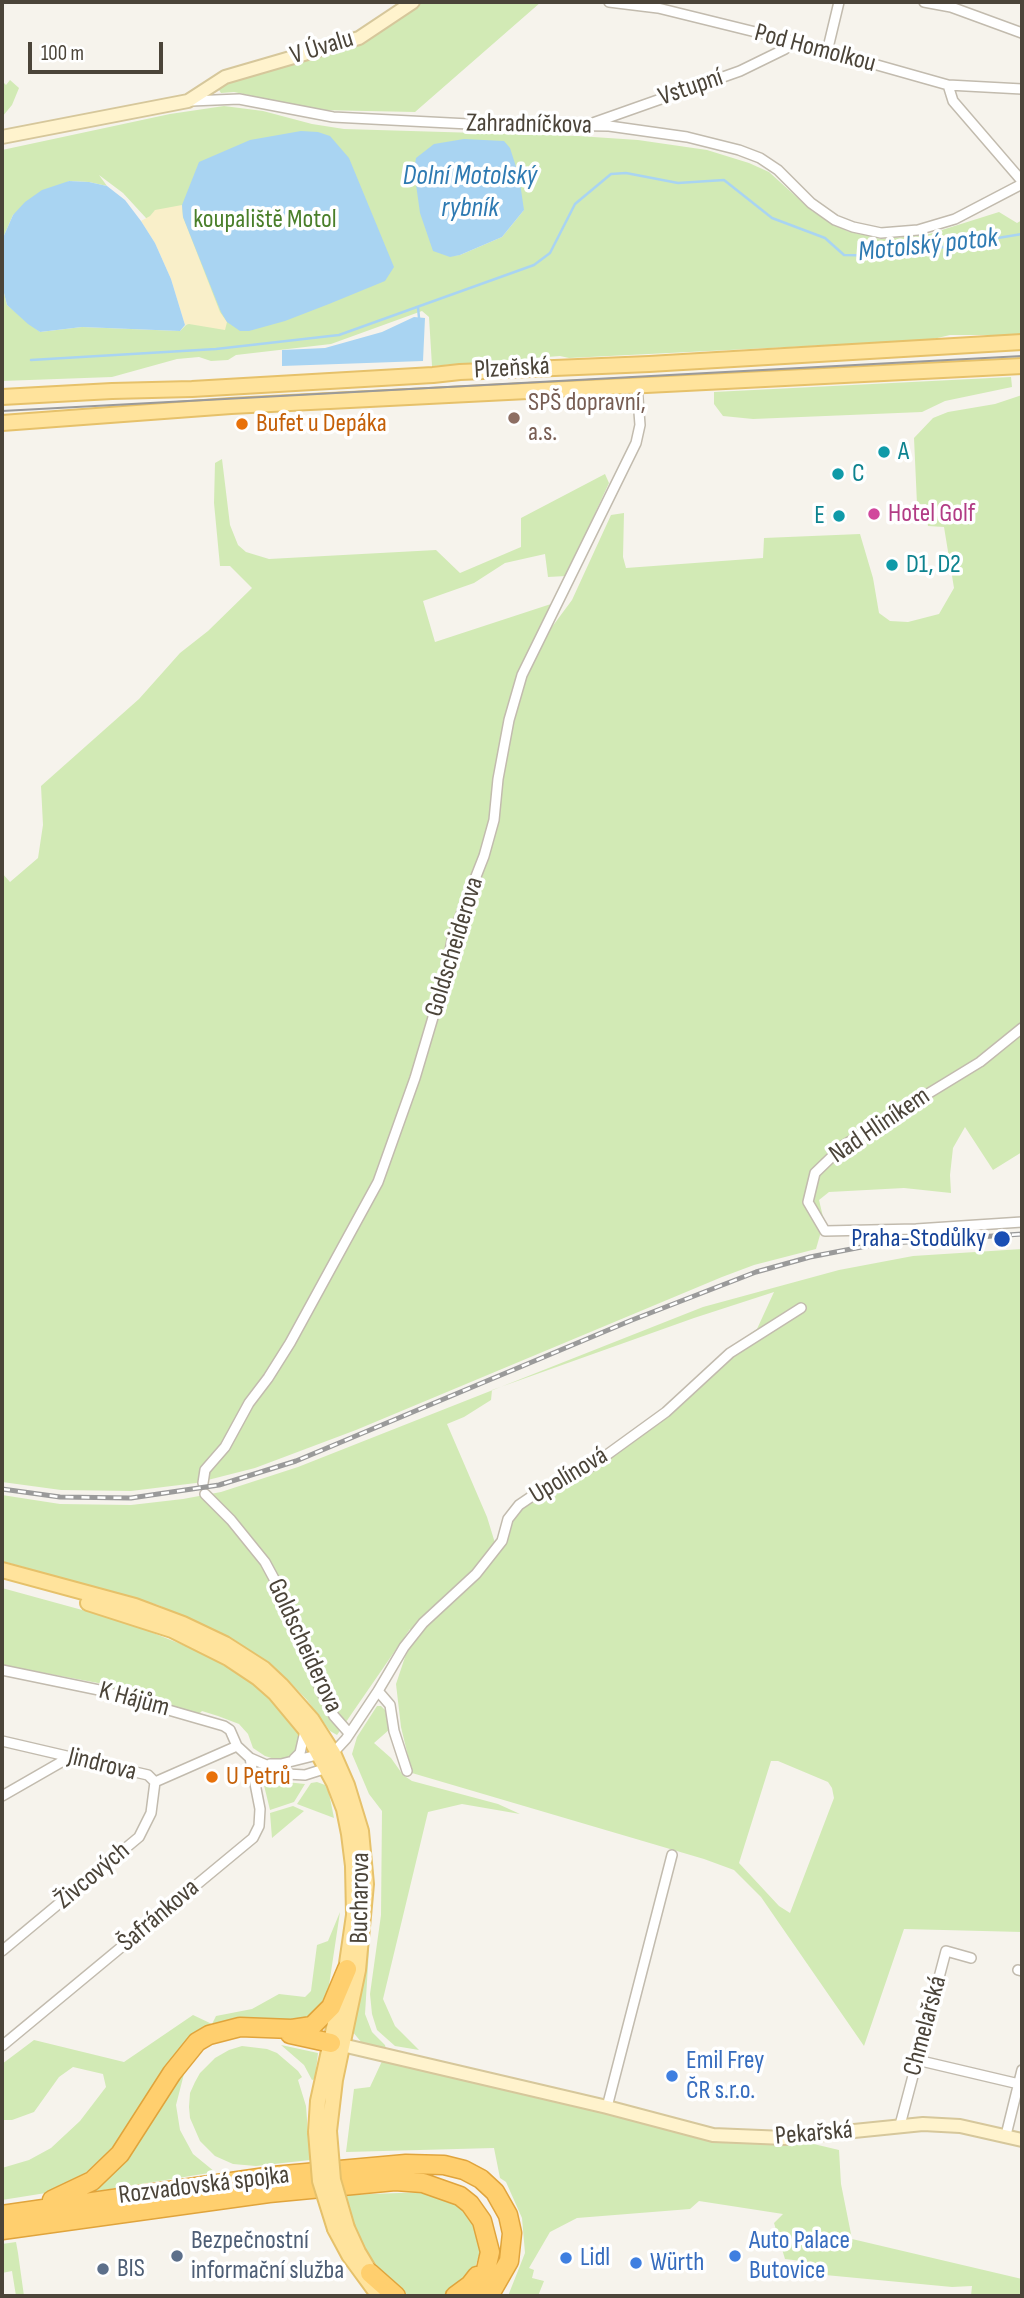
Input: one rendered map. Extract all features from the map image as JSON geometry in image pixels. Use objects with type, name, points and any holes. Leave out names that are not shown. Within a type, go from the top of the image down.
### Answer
[{"type":"highway","points":[[2,2215],[62,2197],[92,2180],[120,2154],[172,2073],[197,2042],[224,2029],[253,2026],[292,2029],[312,2026],[331,2007],[347,1969]]},
{"type":"highway","points":[[253,2026],[337,2044]]},
{"type":"highway","name":"Rozvadovská spojka","points":[[2,2215],[273,2176],[432,2164],[464,2170],[489,2185],[500,2199],[510,2223],[511,2251],[505,2269],[489,2296]]},
{"type":"highway","name":"Rozvadovská spojka","points":[[2,2230],[269,2193],[395,2180],[423,2183],[460,2196],[477,2213],[486,2231]]},
{"type":"highway","points":[[455,2296],[467,2288],[476,2277],[484,2252],[486,2231]]},
{"type":"highway","points":[[474,2296],[485,2274],[490,2252],[486,2231]]},
{"type":"highway","points":[[370,2273],[396,2296]]},
{"type":"main road","name":"Plzeňská","points":[[6,395],[192,389],[1022,342]]},
{"type":"main road","name":"Plzeňská","points":[[2,423],[183,409],[1022,366]]},
{"type":"main road","points":[[2,430],[20,421]]},
{"type":"main road","name":"Bucharova","points":[[2,1570],[135,1606],[225,1644],[264,1669],[312,1720],[326,1754],[355,1809],[365,1863],[362,1938],[337,2044]]},
{"type":"main road","name":"Bucharova","points":[[2,1580],[128,1615],[207,1646],[258,1678],[286,1705],[326,1754],[327,1768],[344,1808],[352,1855],[354,1915],[331,2108],[323,2131],[341,2228],[349,2255],[380,2295]]},
{"type":"main road","name":"Bucharova","points":[[341,2228],[370,2273],[380,2295]]},
{"type":"street","name":"V Úvalu","points":[[188,101],[225,77],[359,38],[412,2]]},
{"type":"street","name":"Pod Homolkou","points":[[609,2],[658,5],[948,85],[1022,89]]},
{"type":"street","points":[[827,52],[839,2]]},
{"type":"street","points":[[924,2],[952,4],[1022,33]]},
{"type":"street","name":"Vstupní","points":[[585,126],[740,71],[785,49],[792,41]]},
{"type":"street","points":[[948,85],[953,101],[1022,182]]},
{"type":"street","name":"Zahradníčkova","points":[[2,137],[188,101],[239,99],[301,112],[360,119],[622,128],[687,137],[750,153],[778,170],[811,203],[835,220],[853,228],[881,233],[918,230],[956,219],[1022,182]]},
{"type":"street","name":"Goldscheiderova","points":[[203,1483],[205,1470],[225,1447],[249,1403],[289,1343],[382,1171],[415,1078],[445,977],[453,935],[484,856],[494,820],[498,779],[509,720],[522,675],[636,443],[640,425],[637,386]]},
{"type":"street","name":"Nad Hliníkem","points":[[1022,1028],[980,1062],[844,1145],[815,1173],[808,1202],[825,1230],[916,1229],[1022,1222]]},
{"type":"street","name":"Upolínová","points":[[326,1754],[349,1733],[404,1647],[423,1623],[476,1574],[502,1541],[508,1520],[519,1505],[544,1488],[586,1470],[666,1412],[737,1348],[801,1308]]},
{"type":"street","name":"Goldscheiderova","points":[[205,1494],[265,1562],[292,1612],[321,1691],[334,1716],[349,1733]]},
{"type":"street","name":"K Hájům","points":[[2,1670],[99,1690],[224,1726],[230,1730],[237,1746],[250,1758]]},
{"type":"street","points":[[378,1691],[390,1705],[394,1731],[407,1771]]},
{"type":"street","points":[[291,1762],[300,1753],[305,1729]]},
{"type":"street","name":"Jindrova","points":[[2,1741],[148,1775],[155,1782],[237,1746]]},
{"type":"street","points":[[265,1764],[291,1762],[326,1754]]},
{"type":"street","points":[[2,1796],[70,1757]]},
{"type":"street","points":[[250,1758],[287,1774],[297,1775],[327,1768]]},
{"type":"street","name":"Šafránkova","points":[[2,2046],[253,1838],[259,1826],[260,1809],[250,1758]]},
{"type":"street","name":"Živcových","points":[[2,1951],[139,1838],[151,1814],[155,1782]]},
{"type":"street","points":[[607,2107],[672,1855]]},
{"type":"street","name":"Chmelařská","points":[[900,2125],[946,1951],[971,1958]]},
{"type":"street","name":"Pekařská","points":[[337,2044],[607,2107],[713,2135],[785,2138],[900,2125],[960,2126],[1022,2140]]},
{"type":"street","points":[[917,2060],[1019,2084]]},
{"type":"street","points":[[1006,2135],[1022,2070]]},
{"type":"green space","points":[[421,2],[541,2],[415,112],[318,110],[234,92],[221,93],[219,90],[221,86],[237,78],[372,37]]},
{"type":"green space","points":[[10,80],[19,88],[12,105],[2,117],[2,81],[6,85]]},
{"type":"green space","name":"koupaliště Motol","points":[[224,106],[263,111],[344,129],[578,136],[638,140],[707,150],[769,172],[812,211],[847,231],[881,239],[926,235],[999,212],[1017,223],[1022,220],[1022,335],[950,335],[929,340],[569,358],[560,356],[432,366],[429,317],[422,311],[331,344],[236,355],[228,360],[211,361],[199,357],[177,359],[112,377],[2,381],[2,285],[7,305],[40,332],[82,327],[180,331],[188,323],[168,260],[146,218],[123,193],[99,175],[107,186],[69,181],[13,215],[2,240],[2,150],[170,114]],"holes":[[[524,210],[502,237],[460,255],[450,256]]]},
{"type":"green space","points":[[1011,377],[1012,387],[945,401],[922,412],[753,419],[723,416],[714,404],[714,392]]},
{"type":"green space","points":[[1022,395],[1022,1152],[993,1170],[965,1127],[953,1148],[951,1193],[904,1188],[829,1192],[819,1200],[824,1221],[816,1249],[754,1265],[722,1277],[356,1430],[255,1468],[196,1483],[131,1491],[61,1490],[2,1482],[2,873],[10,882],[38,858],[43,825],[41,786],[139,699],[180,653],[208,631],[252,588],[230,566],[220,566],[214,503],[215,463],[222,459],[230,525],[238,545],[246,552],[269,559],[436,550],[460,573],[521,547],[521,518],[605,474],[609,483],[566,576],[548,577],[545,554],[505,563],[474,583],[423,601],[435,642],[551,604],[520,674],[519,693],[543,639],[572,600],[611,515],[624,513],[623,557],[626,568],[763,558],[764,538],[860,534],[873,578],[879,613],[890,621],[908,622],[939,614],[954,588],[944,527],[928,526],[926,504],[917,504],[914,438],[933,418],[948,412],[995,404]]},
{"type":"green space","points":[[1022,1249],[1022,1932],[904,1929],[864,2046],[761,1897],[734,1870],[412,1773],[401,1727],[396,1684],[416,1636],[410,1629],[337,1735],[330,1731],[307,1700],[284,1676],[236,1641],[158,1605],[2,1561],[2,1495],[60,1504],[131,1505],[221,1492],[298,1467],[492,1390],[491,1400],[447,1424],[497,1543],[504,1519],[542,1486],[590,1463],[663,1410],[721,1354],[757,1329],[774,1292],[501,1387],[703,1307],[839,1270],[913,1256]],"holes":[[[771,1761],[778,1761],[828,1782],[834,1798],[790,1913],[779,1906],[739,1863]]]},
{"type":"green space","points":[[2,1588],[126,1622],[203,1653],[240,1675],[272,1699],[300,1735],[296,1752],[287,1760],[278,1760],[253,1748],[248,1734],[239,1724],[218,1716],[202,1711],[199,1714],[98,1683],[2,1665]]},
{"type":"green space","points":[[377,1706],[385,1710],[390,1729],[374,1743],[391,1758],[403,1775],[412,1781],[498,1804],[520,1814],[462,1804],[428,1812],[383,1999],[395,2026],[419,2050],[395,2046],[377,2030],[372,2014],[370,1994],[381,1915],[382,1811],[369,1794],[352,1754],[357,1737]]},
{"type":"green space","points":[[263,1773],[286,1782],[305,1784],[294,1802],[270,1810]]},
{"type":"green space","points":[[311,1783],[325,1785],[329,1793],[334,1818],[297,1804]]},
{"type":"green space","points":[[293,1806],[304,1811],[272,1838],[270,1813]]},
{"type":"green space","points":[[340,1912],[328,1992],[310,2022],[246,2018],[212,2024],[216,2016],[252,2009],[279,1994],[305,1997],[311,1991],[317,1945],[328,1941]]},
{"type":"green space","points":[[371,1917],[365,2014],[372,2032],[386,2049],[362,2043],[352,2031],[363,1980]]},
{"type":"green space","points":[[193,2015],[212,2024],[193,2037],[162,2073],[114,2146],[80,2178],[52,2192],[2,2200],[2,2168],[29,2160],[51,2148],[80,2121],[106,2087],[103,2074],[73,2067],[59,2077],[34,2112],[12,2120],[2,2120],[2,2064],[34,2040],[124,2062]]},
{"type":"green space","points":[[281,2045],[318,2053],[315,2079],[312,2080],[304,2065]]},
{"type":"green space","points":[[242,2046],[277,2053],[302,2077],[298,2080],[306,2106],[310,2160],[256,2166],[233,2164],[215,2156],[200,2141],[190,2118],[190,2093],[200,2073],[215,2058]]},
{"type":"green space","points":[[383,2059],[706,2139],[751,2144],[801,2141],[839,2150],[841,2184],[852,2239],[1022,2279],[1022,2296],[971,2296],[972,2286],[952,2287],[804,2273],[801,2261],[785,2259],[774,2223],[783,2214],[699,2201],[690,2209],[577,2218],[550,2232],[529,2268],[534,2270],[532,2278],[544,2281],[538,2296],[508,2296],[525,2253],[522,2218],[506,2182],[500,2178],[494,2148],[346,2152],[354,2089],[370,2087]]},
{"type":"green space","points":[[185,2070],[176,2105],[180,2130],[193,2154],[215,2172],[92,2192]]},
{"type":"green space","points":[[427,2192],[461,2204],[473,2217],[481,2240],[480,2253],[473,2273],[450,2294],[411,2296],[398,2290],[376,2266],[353,2227],[343,2195]]},
{"type":"green space","points":[[16,2242],[24,2296],[16,2296],[12,2271],[2,2273],[2,2244]]},
{"type":"sand","points":[[182,205],[183,217],[220,312],[227,322],[225,330],[185,325],[171,279],[155,243],[141,221],[155,210]]},
{"type":"water","points":[[301,131],[330,136],[349,158],[394,267],[385,281],[285,321],[240,331],[227,322],[221,312],[183,217],[182,205],[199,162],[250,140]]},
{"type":"water","name":"Dolní Motolský rybník","points":[[464,139],[504,141],[510,148],[519,176],[524,210],[502,237],[450,257],[433,251],[420,213],[414,170],[416,158],[434,144]]},
{"type":"water","points":[[69,181],[107,186],[125,200],[141,221],[155,243],[171,279],[185,325],[180,331],[82,327],[40,332],[7,305],[2,285],[2,240],[13,215],[42,190]]},
{"type":"water","points":[[414,317],[425,318],[423,361],[282,366],[282,350],[325,348],[382,332]]},
{"type":"waterway","name":"Motolský potok","points":[[31,360],[216,349],[339,335],[534,265],[550,253],[575,204],[611,174],[626,173],[678,183],[724,180],[772,218],[825,238],[844,255],[889,256],[1022,234]]},
{"type":"waterway","points":[[418,307],[419,318]]},
{"type":"tram line","points":[[2,411],[1022,356]]},
{"type":"railway","points":[[2,1489],[60,1497],[131,1498],[219,1485],[296,1461],[632,1320],[756,1272],[810,1257],[877,1244],[1022,1234]]},
{"type":"place","name":"SPŠ dopravní, a.s.","points":[[514,418]]},
{"type":"place","name":"Bufet u Depáka","points":[[242,424]]},
{"type":"place","name":"A","points":[[884,452]]},
{"type":"place","name":"C","points":[[838,474]]},
{"type":"place","name":"Hotel Golf","points":[[874,514]]},
{"type":"place","name":"E","points":[[839,516]]},
{"type":"place","name":"D1, D2","points":[[892,565]]},
{"type":"place","name":"Praha-Stodůlky","points":[[1002,1239]]},
{"type":"place","name":"U Petrů","points":[[212,1777]]},
{"type":"place","name":"Emil Frey ČR s.r.o.","points":[[672,2076]]},
{"type":"place","name":"Bezpečnostní informační služba","points":[[177,2256]]},
{"type":"place","name":"Auto Palace Butovice","points":[[735,2256]]},
{"type":"place","name":"Lidl","points":[[566,2258]]},
{"type":"place","name":"Würth","points":[[636,2263]]},
{"type":"place","name":"BIS","points":[[103,2269]]}]
